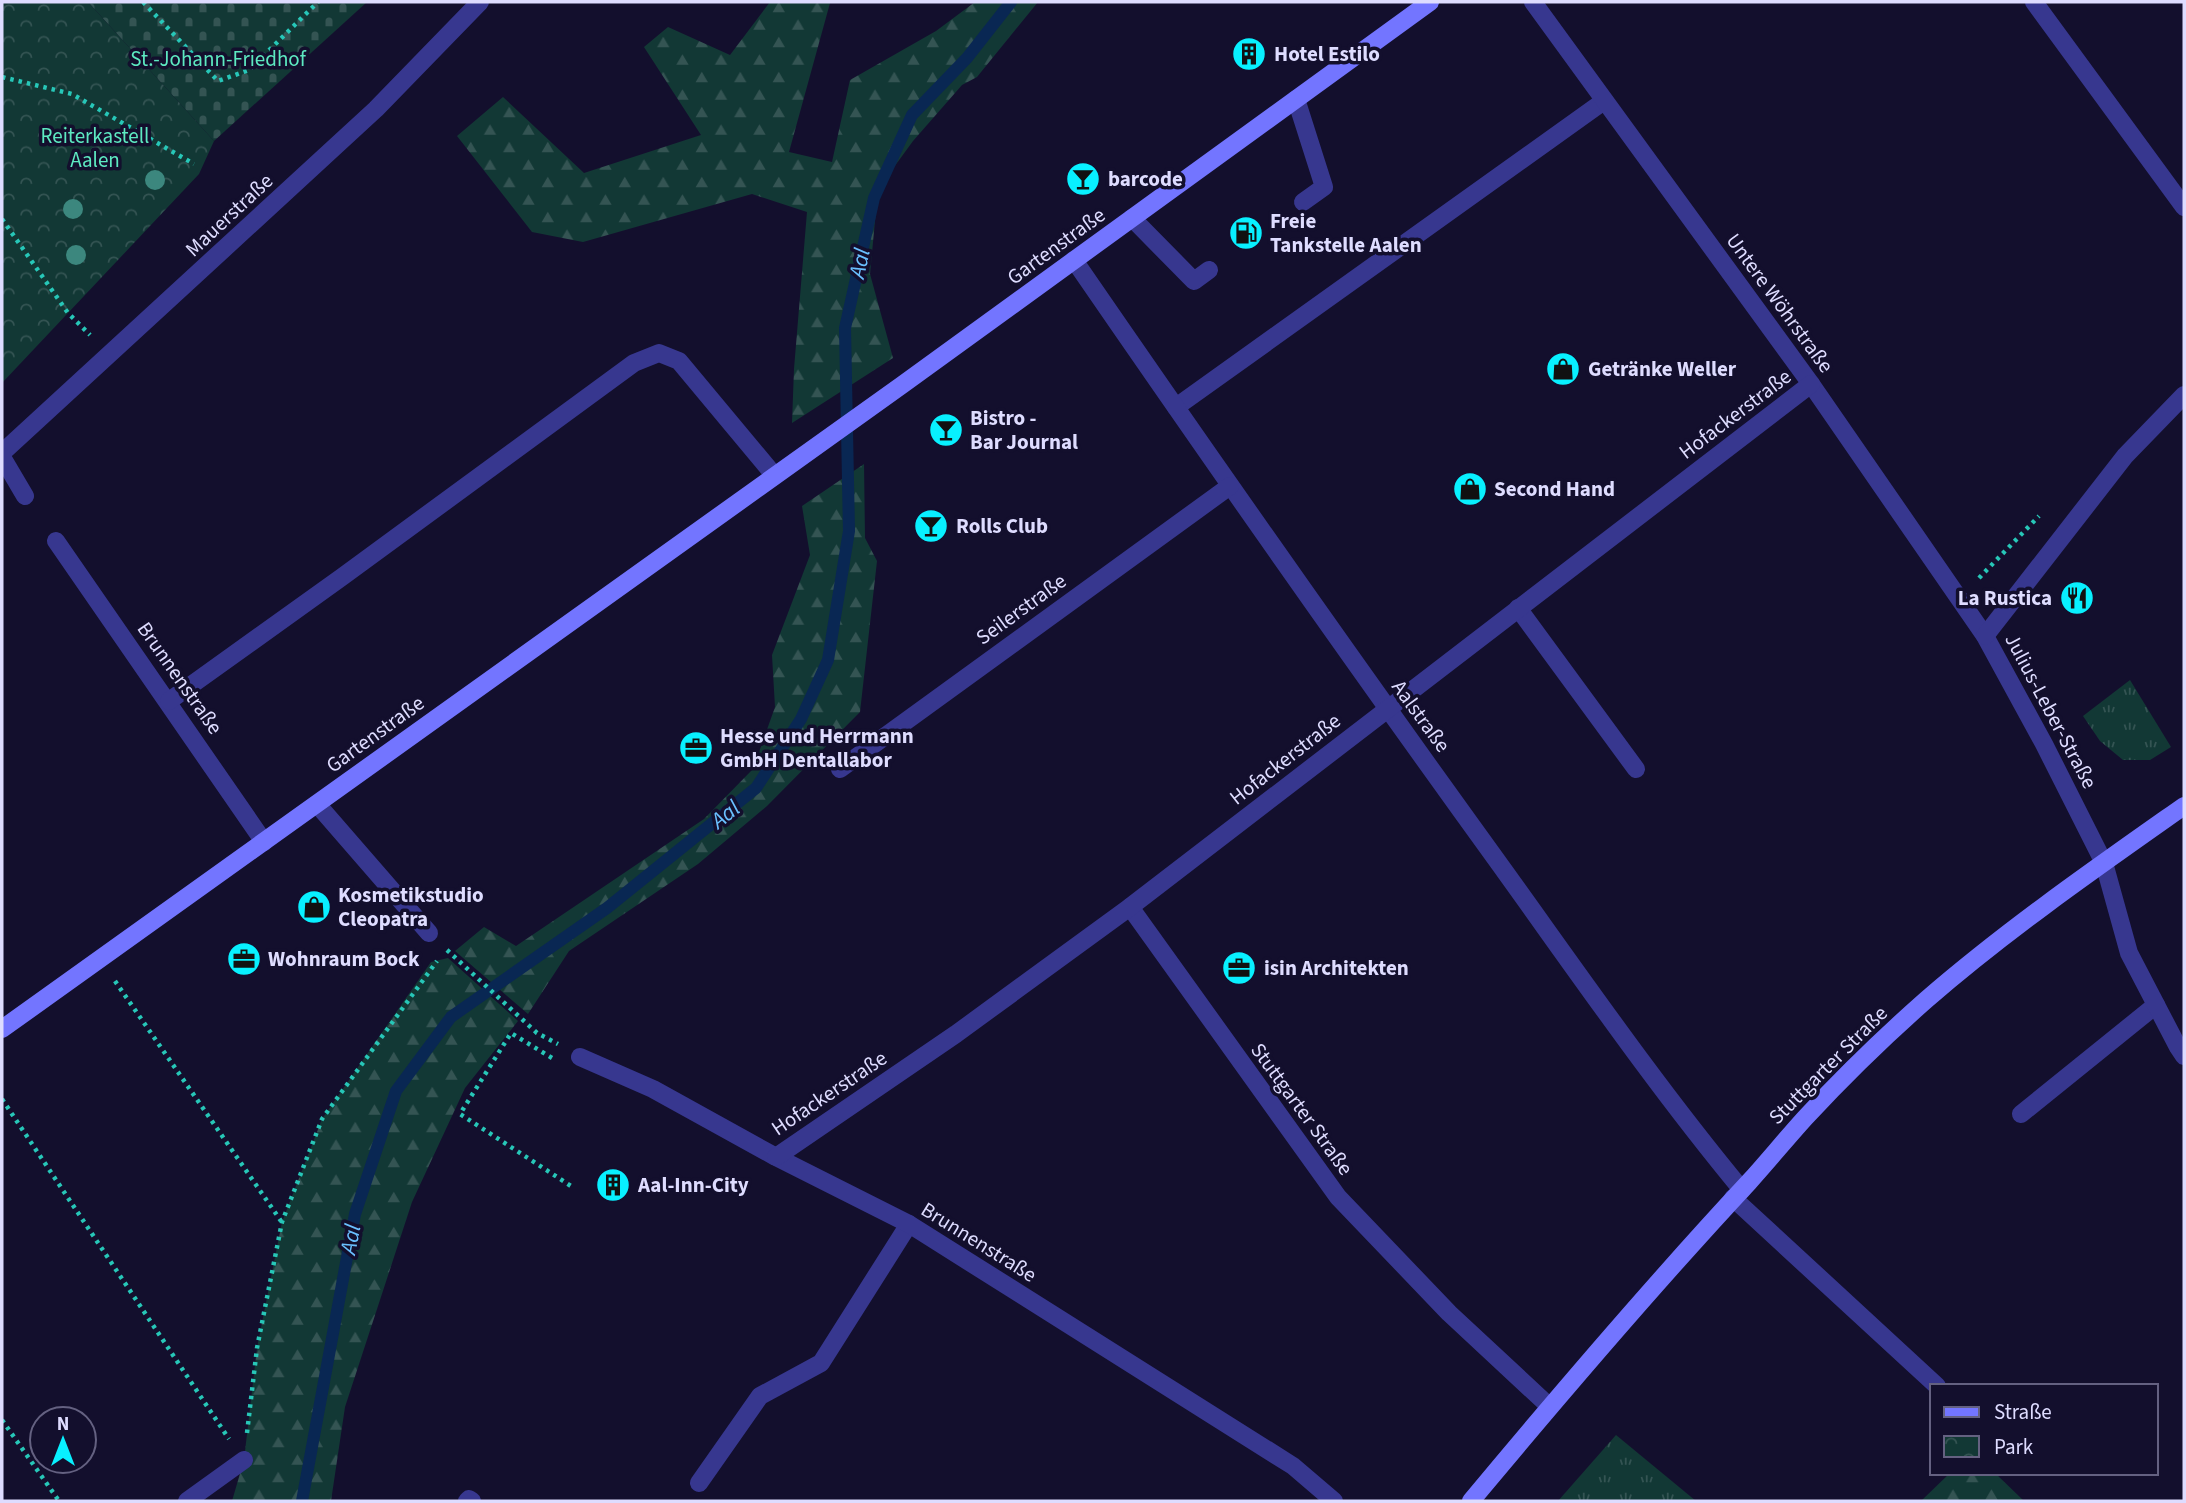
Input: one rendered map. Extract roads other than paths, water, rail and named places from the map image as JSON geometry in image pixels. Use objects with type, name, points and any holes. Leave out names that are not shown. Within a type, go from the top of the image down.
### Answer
[{"type":"street","name":"Mauerstraße","points":[[25,496],[2,455],[376,110],[480,2]]},
{"type":"street","name":"Gartenstraße","points":[[2,1029],[1430,2]]},
{"type":"street","name":"Untere Wöhrstraße","points":[[1533,2],[1811,384],[1985,636]]},
{"type":"street","points":[[2034,2],[2184,207]]},
{"type":"street","points":[[1296,99],[1324,187],[1303,202]]},
{"type":"street","points":[[1175,407],[1604,100]]},
{"type":"street","points":[[1132,218],[1194,281],[1209,270]]},
{"type":"street","name":"Aalstraße","points":[[1074,260],[1387,709],[1737,1194],[1935,1384]]},
{"type":"street","points":[[169,702],[634,363],[659,353],[679,361],[774,475]]},
{"type":"street","name":"Hofackerstraße","points":[[776,1157],[956,1034],[1130,907],[1811,384]]},
{"type":"street","name":"Julius-Leber-Straße","points":[[2184,396],[2125,456],[1985,636],[2044,744],[2104,863],[2129,953],[2184,1056]]},
{"type":"street","name":"Seilerstraße","points":[[840,769],[1230,486]]},
{"type":"street","name":"Brunnenstraße","points":[[56,541],[264,842]]},
{"type":"street","points":[[1518,608],[1636,769]]},
{"type":"street","points":[[317,804],[429,933]]},
{"type":"street","name":"Stuttgarter Straße","points":[[1471,1501],[1549,1406],[1845,1077],[1925,1001],[2032,913],[2184,806]]},
{"type":"street","name":"Stuttgarter Straße","points":[[1130,907],[1338,1197],[1449,1313],[1549,1406]]},
{"type":"street","points":[[2021,1115],[2155,1004]]},
{"type":"street","name":"Brunnenstraße","points":[[580,1057],[653,1089],[776,1157],[909,1224],[1293,1466],[1334,1501]]},
{"type":"street","points":[[699,1483],[760,1396],[821,1363],[909,1224]]},
{"type":"street","points":[[187,1501],[244,1460]]},
{"type":"street","points":[[467,1501],[472,1501]]},
{"type":"waterway","name":"Aal","points":[[302,1501],[355,1214],[396,1091],[451,1017],[607,908],[756,788],[801,719],[828,660],[849,531],[845,328],[874,198],[912,115],[967,58],[1011,2]]},
{"type":"place","name":"Hotel Estilo","points":[[1249,54]]},
{"type":"place","name":"barcode","points":[[1083,179]]},
{"type":"place","name":"Freie Tankstelle Aalen","points":[[1246,233]]},
{"type":"place","name":"Getränke Weller","points":[[1563,369]]},
{"type":"place","name":"Bistro - Bar Journal","points":[[946,430]]},
{"type":"place","name":"Second Hand","points":[[1470,489]]},
{"type":"place","name":"Rolls Club","points":[[931,526]]},
{"type":"place","name":"La Rustica","points":[[2077,598]]},
{"type":"place","name":"Hesse und Herrmann GmbH Dentallabor","points":[[696,748]]},
{"type":"place","name":"Kosmetikstudio Cleopatra","points":[[314,907]]},
{"type":"place","name":"Wohnraum Bock","points":[[244,959]]},
{"type":"place","name":"isin Architekten","points":[[1239,968]]},
{"type":"place","name":"Aal-Inn-City","points":[[613,1185]]},
{"type":"park label","name":"St.-Johann-Friedhof","points":[[218,59]]},
{"type":"park label","name":"Reiterkastell Aalen","points":[[95,148]]}]
